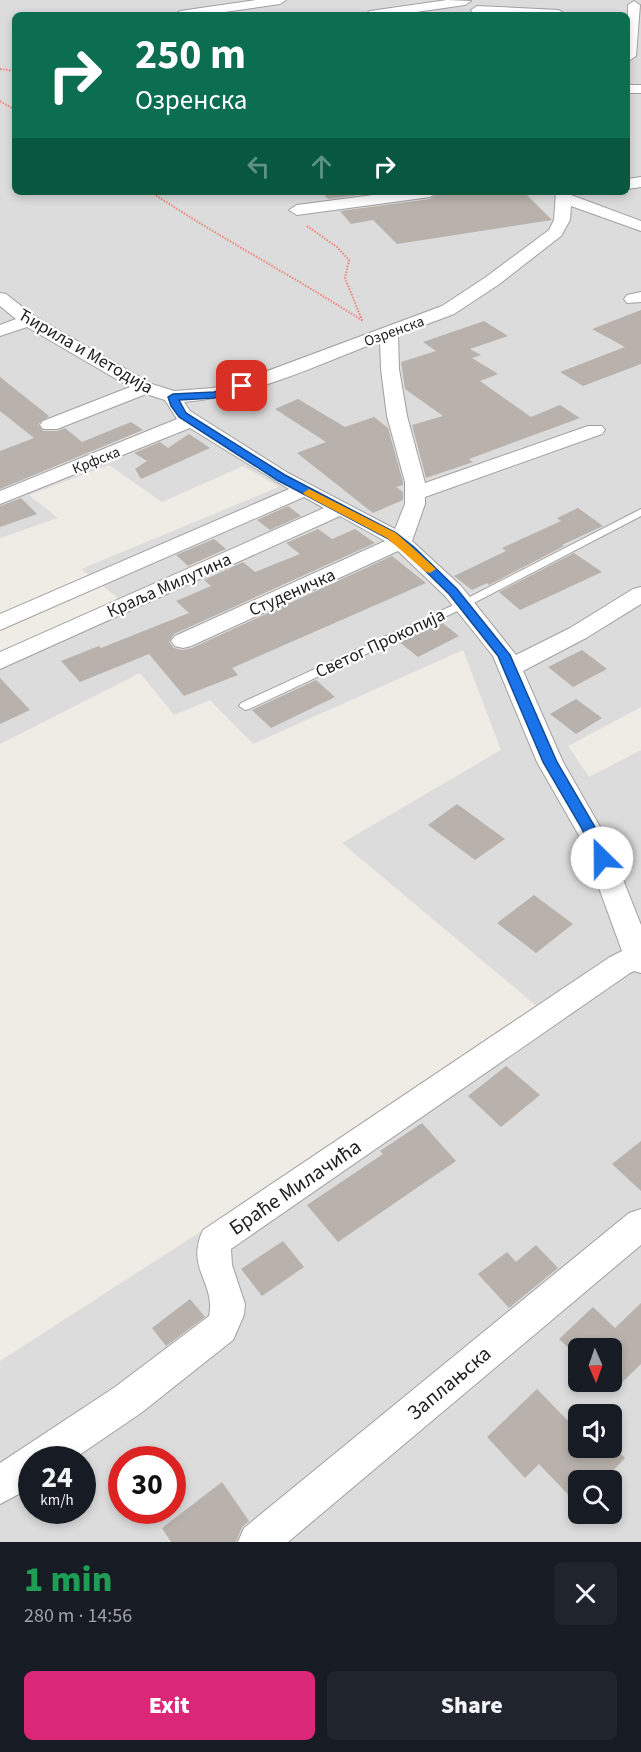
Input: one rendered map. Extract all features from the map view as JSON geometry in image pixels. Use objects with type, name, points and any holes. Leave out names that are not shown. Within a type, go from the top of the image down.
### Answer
[{"type":"street","points":[[200,12],[280,0]]},
{"type":"street","points":[[389,12],[465,0],[478,12]]},
{"type":"street","points":[[633,56],[634,5]]},
{"type":"street","points":[[297,210],[408,195]]},
{"type":"street","name":"Озренска","points":[[173,397],[225,392],[448,310],[534,250],[559,228],[568,195]]},
{"type":"street","points":[[570,195],[641,226]]},
{"type":"street","name":"Ћирила и Методија","points":[[0,298],[28,320],[144,388],[173,397],[179,411],[304,490],[401,542],[464,604],[497,645],[510,668],[550,762],[594,839],[640,957]]},
{"type":"street","points":[[0,331],[28,320]]},
{"type":"street","points":[[389,333],[390,369],[397,417],[413,472],[415,494],[412,516],[401,542]]},
{"type":"street","points":[[50,425],[144,388]]},
{"type":"street","name":"Крфска","points":[[0,498],[192,420]]},
{"type":"street","points":[[415,494],[595,430]]},
{"type":"street","points":[[0,623],[304,490]]},
{"type":"street","name":"Краља Милутина","points":[[0,661],[339,509]]},
{"type":"street","name":"Студеничка","points":[[183,641],[401,542]]},
{"type":"street","points":[[510,668],[555,646],[641,594]]},
{"type":"street","name":"Браће Милачића","points":[[59,1446],[128,1400],[221,1328],[228,1316],[228,1305],[226,1290],[214,1271],[212,1252],[215,1241],[620,965],[640,957]]},
{"type":"street","name":"Заплањска","points":[[258,1542],[641,1224]]},
{"type":"street","points":[[0,1485],[18,1473]]},
{"type":"lane","name":"Светог Прокопија","points":[[245,706],[464,604],[641,512]]},
{"type":"path","points":[[155,195],[200,225],[296,278],[362,321],[389,333]]},
{"type":"path","points":[[297,210],[302,222],[349,260],[345,278],[362,321]]},
{"type":"shaded area","points":[[0,0],[641,0],[641,707],[568,746],[589,777],[641,750],[641,1542],[0,1542],[0,1361],[405,1100],[539,1008],[342,843],[501,750],[463,650],[253,744],[210,700],[174,715],[140,673],[0,744],[0,656],[119,599],[81,569],[279,487],[243,466],[162,502],[109,465],[29,495],[58,518],[0,538]]},
{"type":"building","points":[[325,195],[357,195],[328,199]]},
{"type":"building","points":[[436,195],[527,195],[552,220],[397,244],[373,220],[351,224],[340,211],[430,199]]},
{"type":"building","points":[[641,310],[641,364],[583,386],[560,372],[625,347],[592,329]]},
{"type":"building","points":[[484,321],[508,336],[470,349],[481,355],[472,358],[498,374],[480,381],[531,417],[560,405],[580,418],[469,459],[473,462],[426,478],[412,425],[443,416],[405,389],[401,362],[436,351],[423,342]]},
{"type":"building","points":[[0,377],[49,416],[38,424],[43,431],[57,431],[65,428],[82,442],[131,422],[143,430],[0,489],[0,451],[34,438],[0,411]]},
{"type":"building","points":[[298,399],[345,427],[374,417],[388,428],[403,482],[403,485],[396,487],[403,492],[403,500],[373,513],[297,453],[326,442],[275,409]]},
{"type":"building","points":[[189,434],[210,448],[141,479],[135,469],[147,461],[134,453],[160,442],[168,448]]},
{"type":"building","points":[[21,498],[37,514],[0,527],[0,506]]},
{"type":"building","points":[[288,506],[301,516],[270,530],[257,520]]},
{"type":"building","points":[[578,508],[603,526],[562,545],[564,546],[489,585],[487,583],[472,590],[454,576],[506,551],[502,548],[561,521],[557,518]]},
{"type":"building","points":[[318,529],[332,539],[355,529],[375,543],[174,634],[169,642],[174,648],[182,650],[192,648],[392,556],[426,583],[232,668],[238,675],[184,696],[149,654],[80,682],[61,661],[99,646],[101,648],[189,613],[176,601],[211,586],[204,580],[243,562],[255,572],[300,554],[286,543]]},
{"type":"building","points":[[214,539],[226,549],[188,566],[176,555]]},
{"type":"building","points":[[574,553],[602,572],[520,610],[499,592]]},
{"type":"building","points":[[440,621],[459,636],[418,657],[398,641]]},
{"type":"building","points":[[582,650],[607,669],[573,687],[548,667]]},
{"type":"building","points":[[0,678],[30,710],[0,724]]},
{"type":"building","points":[[316,680],[335,697],[271,728],[252,710]]},
{"type":"building","points":[[576,699],[602,718],[576,734],[550,714]]},
{"type":"building","points":[[457,804],[505,839],[475,860],[428,825]]},
{"type":"building","points":[[534,895],[573,924],[536,953],[497,923]]},
{"type":"building","points":[[506,1066],[540,1095],[501,1127],[468,1096]]},
{"type":"building","points":[[422,1123],[456,1161],[338,1242],[307,1205],[383,1154],[380,1151]]},
{"type":"building","points":[[641,1141],[641,1191],[612,1164]]},
{"type":"building","points":[[283,1241],[304,1267],[262,1296],[241,1269]]},
{"type":"building","points":[[536,1245],[558,1268],[509,1308],[478,1274],[507,1252],[516,1262]]},
{"type":"building","points":[[190,1299],[205,1317],[166,1346],[152,1328]]},
{"type":"building","points":[[641,1303],[641,1364],[622,1382],[622,1338],[568,1338],[568,1348],[559,1339],[593,1307],[615,1328]]},
{"type":"building","points":[[537,1389],[568,1421],[568,1458],[622,1458],[622,1455],[625,1458],[614,1470],[568,1470],[568,1494],[539,1464],[525,1478],[487,1437]]},
{"type":"building","points":[[222,1482],[249,1521],[242,1527],[236,1542],[171,1542],[162,1528],[167,1524],[186,1524],[186,1510]]},
{"type":"slow traffic","points":[[309,493],[392,535],[430,569]]},
{"type":"route","points":[[242,386],[214,394],[173,397],[183,415],[281,477],[392,535],[410,549],[453,591],[504,655],[550,762],[588,827],[602,858]]}]
